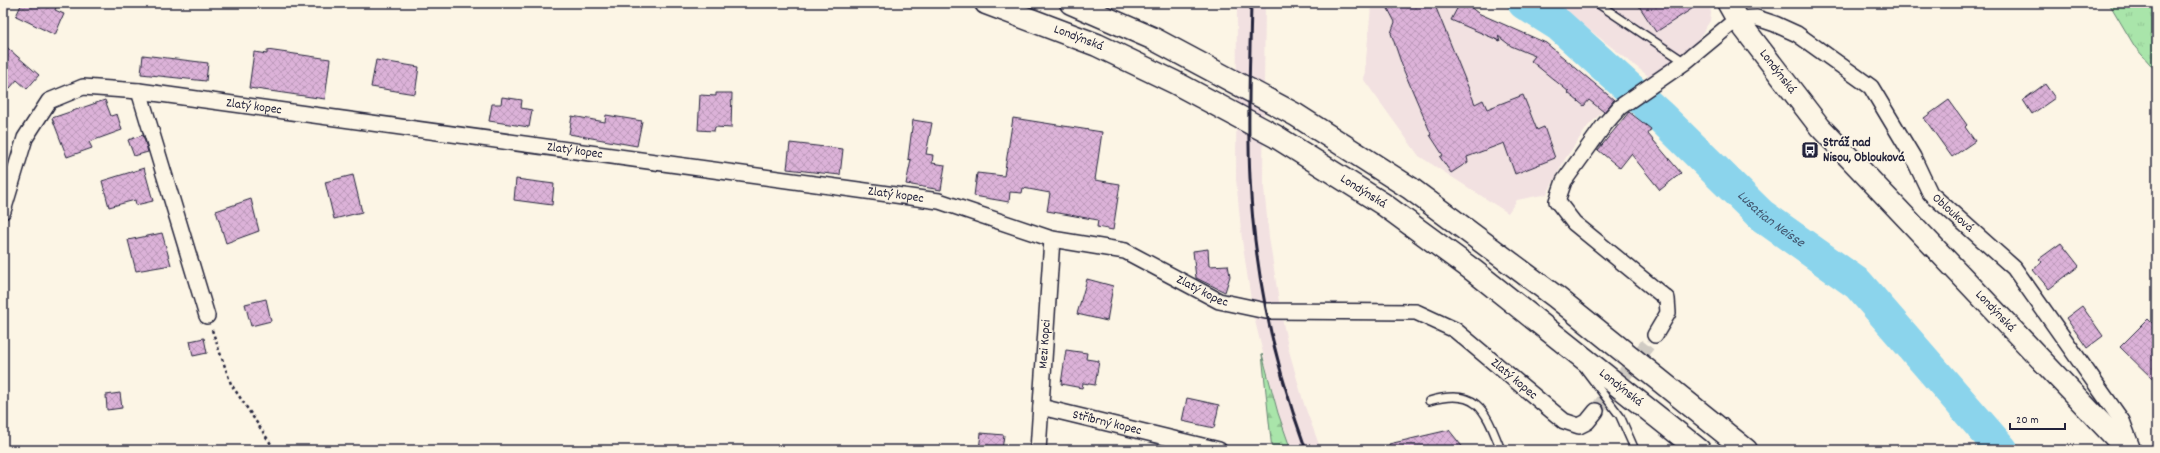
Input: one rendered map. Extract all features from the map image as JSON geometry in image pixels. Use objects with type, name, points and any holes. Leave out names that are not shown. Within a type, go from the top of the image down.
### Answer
[{"type":"highway","name":"Londýnská","points":[[986,3],[1097,45],[1174,82],[1275,136],[1383,204],[1474,271],[1565,345],[1699,450]]},
{"type":"highway","points":[[1071,3],[1152,38],[1296,115],[1410,188],[1556,297],[1746,450]]},
{"type":"street","points":[[1655,335],[1668,313],[1666,299],[1574,223],[1557,201],[1564,181],[1605,124],[1620,107],[1685,62],[1733,11]]},
{"type":"street","name":"Londýnská","points":[[1733,11],[1820,126],[2127,450]]},
{"type":"street","name":"Oblouková","points":[[1733,11],[1797,34],[1871,87],[1914,157],[1930,193],[2014,268],[2122,421],[2133,450]]},
{"type":"street","name":"Zlatý kopec","points":[[3,211],[25,138],[49,101],[83,87],[139,91],[939,201],[1052,239],[1125,251],[1219,300],[1266,311],[1416,312],[1455,330],[1564,421],[1578,426],[1587,422],[1596,411]]},
{"type":"street","points":[[139,91],[207,316]]},
{"type":"street","name":"Mezi Kopci","points":[[1038,450],[1052,239]]},
{"type":"street","name":"Stříbrný kopec","points":[[1041,407],[1219,450]]},
{"type":"lane","points":[[1597,3],[1685,62]]},
{"type":"lane","points":[[1565,345],[1620,416],[1635,450]]},
{"type":"lane","points":[[1429,401],[1455,395],[1477,404],[1487,415],[1502,450]]},
{"type":"path","points":[[207,316],[231,384],[275,450]]},
{"type":"shaded area","points":[[1237,3],[1265,3],[1263,178],[1269,237],[1280,308],[1288,347],[1304,404],[1321,450],[1291,450],[1278,413],[1253,313],[1242,240],[1236,179]]},
{"type":"shaded area","points":[[1364,3],[1465,3],[1478,13],[1546,43],[1615,99],[1588,126],[1565,159],[1547,194],[1517,200],[1508,213],[1419,156],[1364,80],[1371,7]]},
{"type":"shaded area","points":[[1545,3],[1709,3],[1711,13],[1710,21],[1697,41],[1652,79],[1582,24]]},
{"type":"green space","points":[[2109,3],[2157,3],[2157,72],[2135,47]]},
{"type":"green space","points":[[1262,354],[1278,413],[1291,450],[1272,450]]},
{"type":"building","points":[[22,3],[58,3],[55,10],[64,14],[55,35],[16,16]]},
{"type":"building","points":[[1385,3],[1434,3],[1475,104],[1483,100],[1487,109],[1523,95],[1537,130],[1544,127],[1555,158],[1515,174],[1504,143],[1467,157],[1468,162],[1451,173],[1440,157],[1443,155],[1430,135],[1431,134],[1404,71],[1391,33],[1395,22]]},
{"type":"building","points":[[1460,3],[1465,3],[1478,13],[1546,43],[1614,100],[1604,112],[1589,100],[1584,106],[1531,61],[1535,56],[1511,46],[1498,36],[1500,41],[1451,20]]},
{"type":"building","points":[[1637,3],[1701,3],[1656,32]]},
{"type":"building","points":[[3,44],[39,75],[27,89],[17,80],[3,96]]},
{"type":"building","points":[[267,50],[330,59],[325,99],[249,88],[254,52],[267,54]]},
{"type":"building","points":[[143,55],[208,63],[206,81],[141,74]]},
{"type":"building","points":[[376,60],[419,67],[415,94],[371,87]]},
{"type":"building","points":[[2045,84],[2055,98],[2032,114],[2023,100]]},
{"type":"building","points":[[716,93],[732,93],[731,128],[715,127],[714,131],[698,130],[700,95],[716,96]]},
{"type":"building","points":[[502,97],[522,100],[521,108],[532,110],[529,127],[489,121],[492,104],[501,104]]},
{"type":"building","points":[[105,100],[111,116],[117,114],[122,130],[89,142],[92,148],[67,157],[52,118]]},
{"type":"building","points":[[1949,100],[1967,125],[1965,127],[1975,141],[1952,157],[1924,118]]},
{"type":"building","points":[[1629,112],[1651,129],[1648,134],[1681,173],[1660,190],[1631,154],[1620,168],[1598,150]]},
{"type":"building","points":[[606,115],[642,121],[637,146],[569,134],[572,116],[605,122]]},
{"type":"building","points":[[1013,118],[1102,132],[1095,180],[1120,184],[1113,230],[1097,227],[1098,220],[1047,211],[1050,193],[1023,188],[1022,193],[1010,192],[1009,202],[974,196],[977,173],[1004,176]]},
{"type":"building","points":[[913,120],[932,123],[926,154],[933,155],[932,163],[945,165],[941,190],[906,184],[911,160],[908,159]]},
{"type":"building","points":[[143,135],[148,152],[134,156],[128,140]]},
{"type":"building","points":[[790,143],[843,149],[840,175],[787,169]]},
{"type":"building","points":[[144,168],[153,201],[136,205],[135,200],[109,207],[102,181]]},
{"type":"building","points":[[353,175],[362,212],[334,219],[325,182]]},
{"type":"building","points":[[516,179],[554,184],[552,205],[514,200]]},
{"type":"building","points":[[251,199],[259,231],[226,243],[216,211]]},
{"type":"building","points":[[162,233],[171,265],[136,271],[128,240]]},
{"type":"building","points":[[2061,243],[2079,266],[2049,289],[2033,270],[2042,262],[2039,259]]},
{"type":"building","points":[[1208,249],[1209,266],[1228,265],[1230,276],[1225,292],[1196,278],[1193,251]]},
{"type":"building","points":[[1087,279],[1113,286],[1107,321],[1077,314]]},
{"type":"building","points":[[266,299],[271,321],[251,326],[245,304]]},
{"type":"building","points":[[2082,306],[2103,336],[2087,348],[2066,318]]},
{"type":"building","points":[[2148,319],[2157,328],[2157,383],[2120,347]]},
{"type":"building","points":[[204,338],[207,353],[193,356],[190,341]]},
{"type":"building","points":[[1066,350],[1087,353],[1086,359],[1099,361],[1095,385],[1083,383],[1082,388],[1061,384]]},
{"type":"building","points":[[120,393],[122,408],[107,410],[106,395]]},
{"type":"building","points":[[1187,398],[1219,405],[1214,428],[1182,421]]},
{"type":"building","points":[[1449,430],[1465,450],[1390,450],[1389,444]]},
{"type":"building","points":[[981,433],[1004,435],[1002,450],[979,450]]},
{"type":"waterway","name":"Lusatian Neisse","points":[[1524,3],[1559,25],[1661,117],[1761,215],[1858,284],[2002,450]]},
{"type":"tunnel","points":[[1596,411],[1655,335]]},
{"type":"railway","points":[[1251,3],[1249,156],[1252,213],[1256,248],[1261,282],[1275,350],[1284,384],[1306,450]]},
{"type":"place","name":"Stráž nad Nisou, Oblouková","points":[[1810,150]]}]
